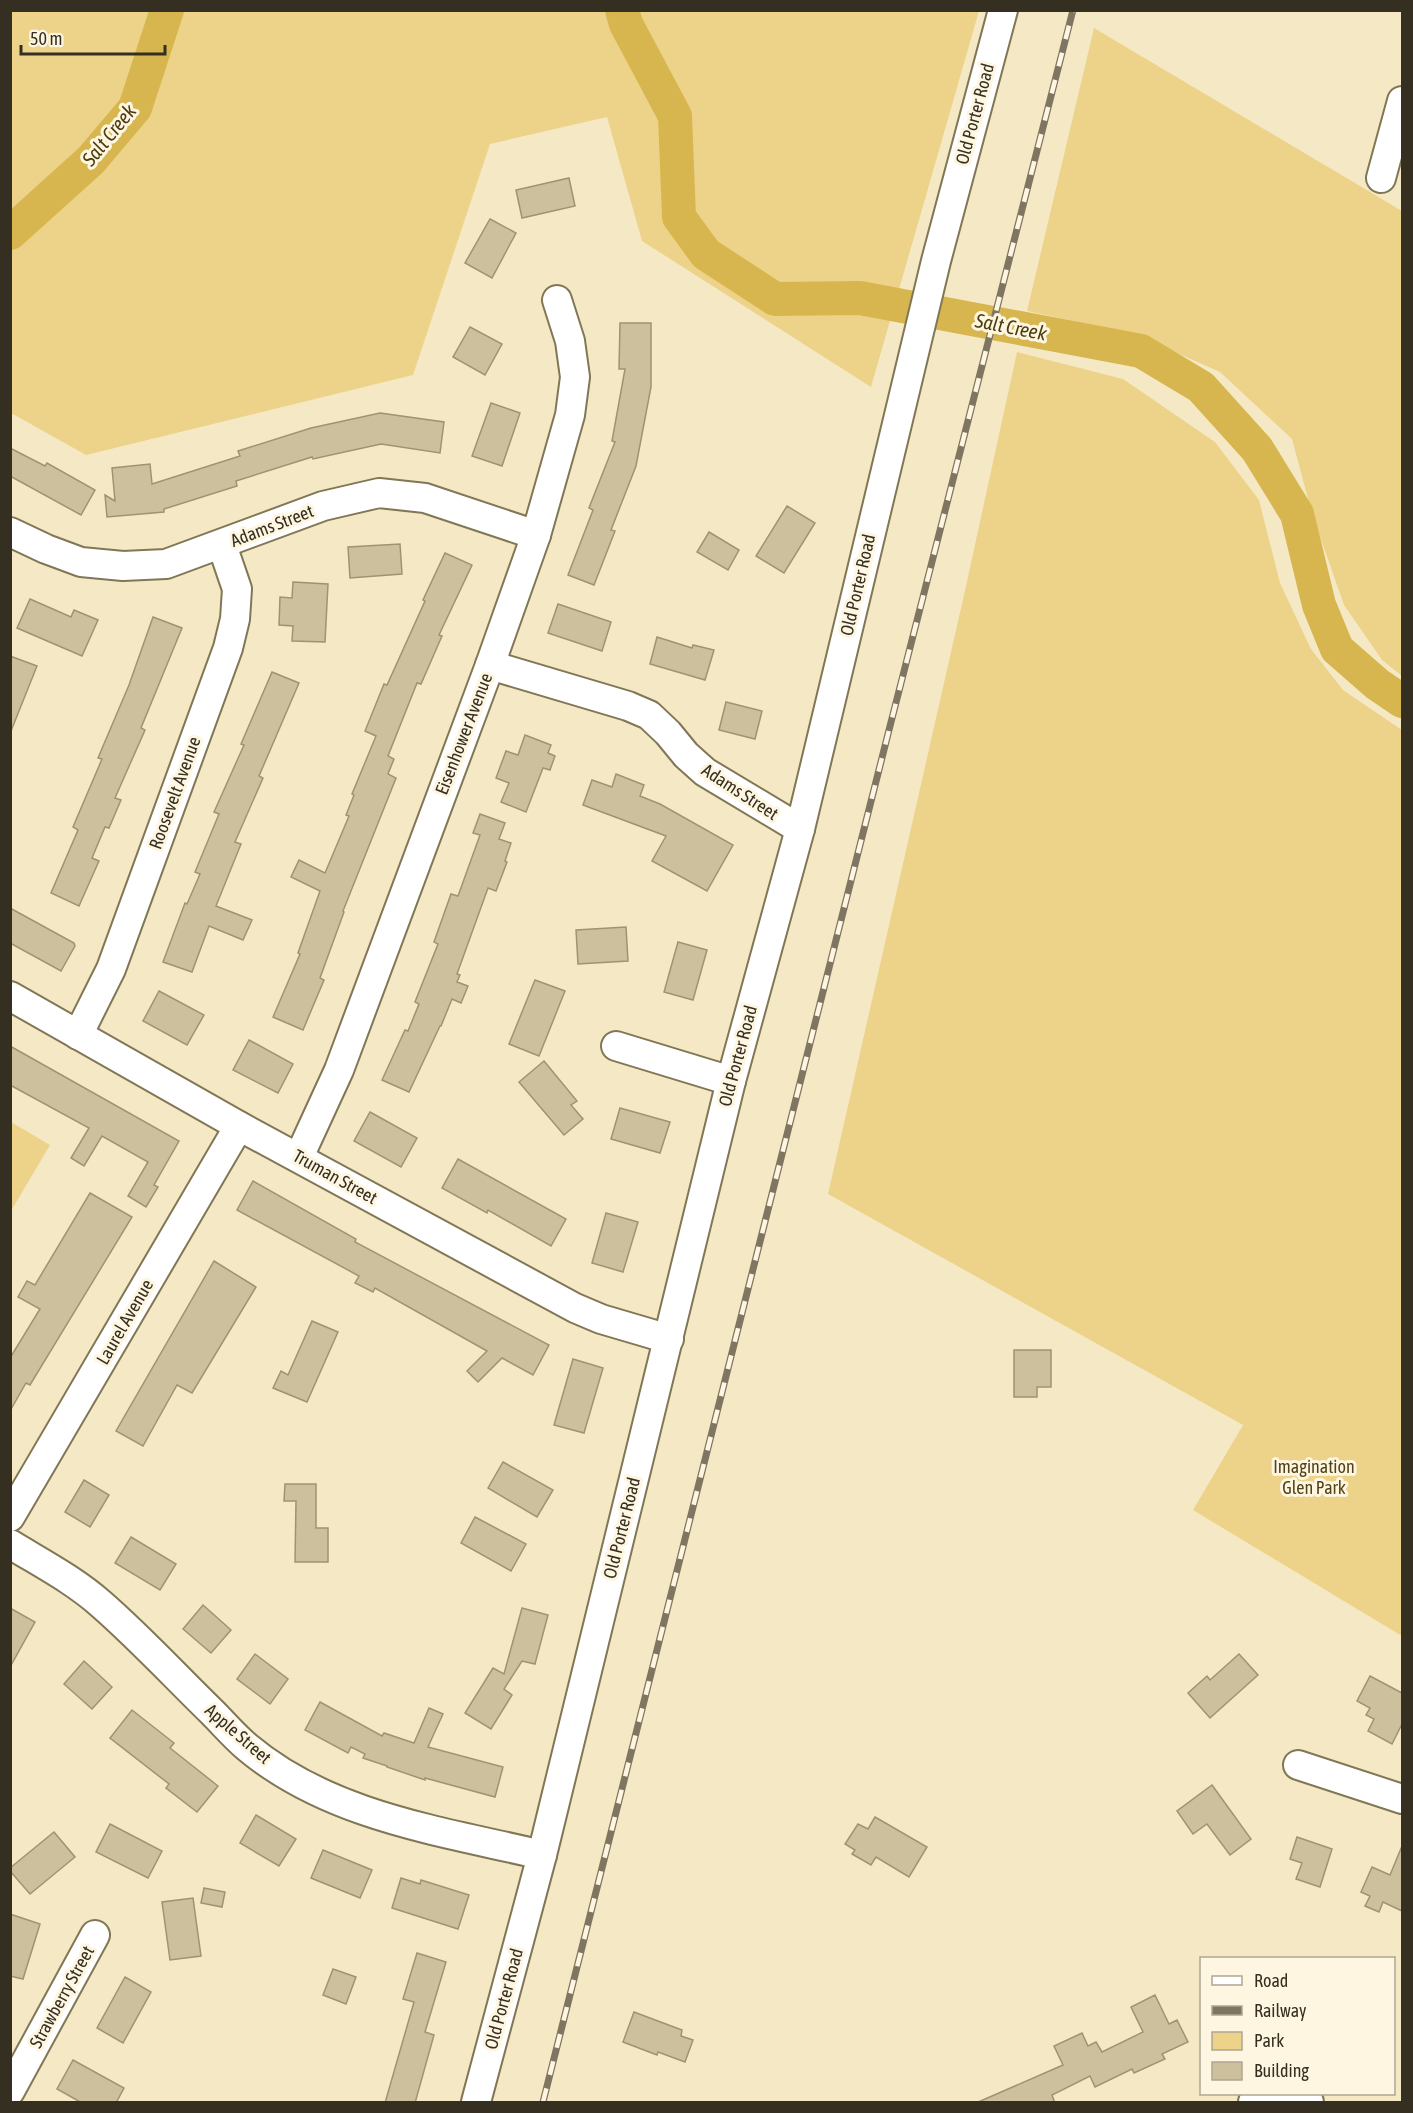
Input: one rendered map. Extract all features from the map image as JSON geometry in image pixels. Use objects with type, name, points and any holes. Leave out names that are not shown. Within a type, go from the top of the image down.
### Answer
[{"type":"street","name":"Old Porter Road","points":[[476,2103],[542,1855],[731,1081],[800,829],[936,261],[1003,10]]},
{"type":"street","points":[[1381,178],[1402,101]]},
{"type":"street","name":"Eisenhower Avenue","points":[[299,1157],[339,1070],[490,666],[536,535],[570,415],[575,377],[570,340],[557,300]]},
{"type":"street","name":"Adams Street","points":[[11,534],[81,562],[123,566],[166,564],[323,506],[379,493],[425,498],[536,535]]},
{"type":"street","name":"Roosevelt Avenue","points":[[78,1035],[111,969],[228,648],[235,619],[237,589],[222,545]]},
{"type":"street","name":"Adams Street","points":[[490,666],[628,706],[649,715],[705,772],[800,829]]},
{"type":"street","name":"Truman Street","points":[[10,996],[239,1126],[575,1308],[669,1339]]},
{"type":"street","points":[[616,1046],[731,1081]]},
{"type":"street","name":"Laurel Avenue","points":[[10,1517],[239,1126]]},
{"type":"street","name":"Apple Street","points":[[10,1544],[60,1573],[100,1602],[247,1747],[314,1790],[344,1804],[380,1816],[542,1855]]},
{"type":"street","points":[[1298,1765],[1402,1799]]},
{"type":"street","name":"Strawberry Street","points":[[10,2091],[95,1935]]},
{"type":"street","points":[[1253,2103],[1287,2099],[1309,2103]]},
{"type":"green space","points":[[11,10],[979,11],[871,387],[642,241],[607,117],[490,144],[413,375],[86,455],[11,413]]},
{"type":"green space","points":[[1094,28],[1402,211],[1402,676],[1382,660],[1344,605],[1312,514],[1292,439],[1220,372],[1134,334],[1027,311]]},
{"type":"green space","name":"Imagination Glen Park","points":[[1017,352],[1123,379],[1215,442],[1259,500],[1280,583],[1311,649],[1343,690],[1402,730],[1402,1636],[1193,1510],[1243,1425],[828,1194]]},
{"type":"green space","points":[[11,1122],[50,1145],[11,1211]]},
{"type":"building","points":[[569,178],[575,206],[522,218],[516,190]]},
{"type":"building","points":[[490,219],[516,233],[492,278],[465,263]]},
{"type":"building","points":[[620,323],[651,323],[651,387],[636,466],[611,530],[615,531],[594,585],[568,575],[593,510],[589,508],[615,442],[612,441],[625,369],[619,369]]},
{"type":"building","points":[[470,327],[502,344],[485,375],[453,357]]},
{"type":"building","points":[[491,403],[520,413],[502,466],[472,456]]},
{"type":"building","points":[[380,413],[444,422],[440,453],[381,444],[313,459],[312,457],[236,481],[237,486],[164,509],[164,512],[107,517],[105,495],[115,501],[112,468],[150,464],[152,484],[240,456],[238,451],[311,428]]},
{"type":"building","points":[[10,448],[45,466],[47,463],[95,490],[81,515],[10,476]]},
{"type":"building","points":[[787,506],[815,523],[784,573],[756,556]]},
{"type":"building","points":[[709,532],[739,550],[728,570],[697,552]]},
{"type":"building","points":[[400,544],[402,574],[350,578],[348,547]]},
{"type":"building","points":[[445,553],[472,565],[439,635],[442,636],[421,684],[417,683],[388,756],[394,759],[388,774],[396,778],[343,911],[320,978],[324,980],[303,1030],[273,1017],[300,954],[298,953],[320,891],[291,877],[299,860],[325,873],[349,816],[346,815],[354,795],[352,794],[376,736],[365,731],[384,684],[387,685]]},
{"type":"building","points":[[293,582],[328,584],[325,642],[292,641],[293,626],[279,625],[280,597],[292,598]]},
{"type":"building","points":[[30,599],[71,617],[74,610],[98,620],[82,656],[17,628]]},
{"type":"building","points":[[558,604],[611,622],[602,651],[548,633]]},
{"type":"building","points":[[153,617],[182,628],[141,728],[145,730],[115,798],[121,800],[109,828],[105,827],[92,858],[99,861],[79,906],[51,893],[78,830],[73,827],[102,759],[98,758],[129,685]]},
{"type":"building","points":[[657,637],[692,648],[693,645],[714,650],[705,680],[650,664]]},
{"type":"building","points":[[10,656],[37,666],[11,731],[10,731]]},
{"type":"building","points":[[272,672],[299,683],[259,776],[263,778],[235,842],[241,844],[216,906],[252,920],[243,940],[209,926],[192,972],[163,962],[185,903],[187,904],[200,874],[195,872],[219,814],[214,812],[244,745],[241,744]]},
{"type":"building","points":[[726,702],[762,711],[755,739],[719,730]]},
{"type":"building","points":[[525,735],[551,745],[548,753],[555,756],[550,770],[543,768],[526,812],[501,802],[509,783],[496,778],[506,751],[518,755]]},
{"type":"building","points":[[616,774],[644,785],[640,796],[660,804],[733,845],[707,891],[652,861],[666,836],[583,805],[592,780],[612,787]]},
{"type":"building","points":[[480,814],[505,823],[499,839],[511,843],[505,861],[507,862],[496,891],[488,888],[457,974],[460,975],[457,982],[468,986],[461,1003],[452,999],[409,1092],[382,1080],[405,1030],[408,1031],[419,1004],[415,1002],[438,944],[434,942],[451,894],[458,896],[480,835],[473,833]]},
{"type":"building","points":[[10,908],[74,943],[75,946],[61,971],[10,943]]},
{"type":"building","points":[[626,927],[628,961],[578,964],[576,930]]},
{"type":"building","points":[[678,942],[707,950],[693,1000],[664,992]]},
{"type":"building","points":[[535,980],[565,991],[539,1056],[509,1044]]},
{"type":"building","points":[[159,991],[204,1015],[187,1045],[143,1021]]},
{"type":"building","points":[[249,1040],[293,1064],[278,1093],[233,1070]]},
{"type":"building","points":[[10,1046],[179,1141],[154,1185],[158,1187],[146,1207],[128,1196],[148,1162],[102,1136],[84,1166],[71,1158],[89,1128],[10,1085]]},
{"type":"building","points":[[544,1061],[577,1101],[571,1105],[583,1119],[564,1135],[519,1082]]},
{"type":"building","points":[[620,1108],[670,1122],[660,1153],[611,1139]]},
{"type":"building","points":[[370,1112],[417,1138],[401,1167],[354,1141]]},
{"type":"building","points":[[458,1159],[566,1219],[551,1246],[488,1210],[487,1213],[442,1188]]},
{"type":"building","points":[[253,1181],[356,1239],[355,1242],[549,1345],[533,1375],[502,1358],[478,1382],[467,1371],[487,1351],[375,1288],[373,1292],[355,1283],[359,1276],[237,1210]]},
{"type":"building","points":[[90,1193],[132,1217],[30,1385],[26,1383],[10,1411],[10,1358],[40,1309],[18,1297],[27,1281],[35,1285]]},
{"type":"building","points":[[606,1213],[638,1222],[623,1272],[592,1263]]},
{"type":"building","points":[[214,1261],[256,1287],[192,1393],[177,1385],[143,1446],[116,1431]]},
{"type":"building","points":[[312,1321],[338,1332],[307,1402],[273,1388],[281,1371],[288,1375]]},
{"type":"building","points":[[1014,1350],[1051,1350],[1051,1387],[1037,1387],[1037,1397],[1014,1397]]},
{"type":"building","points":[[573,1359],[603,1368],[584,1433],[554,1425]]},
{"type":"building","points":[[503,1462],[553,1490],[537,1517],[488,1488]]},
{"type":"building","points":[[84,1480],[109,1495],[90,1527],[65,1512]]},
{"type":"building","points":[[285,1484],[316,1484],[316,1528],[328,1528],[328,1562],[295,1562],[296,1501],[284,1501]]},
{"type":"building","points":[[475,1517],[526,1544],[511,1571],[461,1543]]},
{"type":"building","points":[[131,1537],[176,1564],[160,1590],[115,1563]]},
{"type":"building","points":[[203,1605],[231,1630],[211,1653],[183,1629]]},
{"type":"building","points":[[10,1608],[35,1622],[10,1667]]},
{"type":"building","points":[[522,1608],[548,1615],[535,1664],[522,1661],[504,1689],[512,1695],[491,1729],[465,1713],[493,1668],[504,1674]]},
{"type":"building","points":[[255,1654],[288,1679],[270,1704],[237,1679]]},
{"type":"building","points":[[1239,1654],[1258,1675],[1210,1718],[1188,1693],[1207,1676],[1210,1680]]},
{"type":"building","points":[[84,1661],[112,1687],[92,1709],[64,1684]]},
{"type":"building","points":[[1370,1676],[1402,1693],[1402,1724],[1392,1744],[1368,1731],[1374,1719],[1366,1715],[1370,1708],[1357,1701]]},
{"type":"building","points":[[320,1702],[382,1736],[384,1733],[414,1743],[429,1708],[443,1714],[428,1747],[503,1767],[495,1797],[425,1778],[425,1780],[387,1767],[363,1758],[365,1754],[351,1747],[348,1753],[305,1730]]},
{"type":"building","points":[[132,1710],[174,1743],[170,1748],[218,1786],[197,1812],[166,1788],[169,1784],[110,1738]]},
{"type":"building","points":[[1212,1785],[1251,1839],[1230,1855],[1207,1824],[1193,1834],[1177,1811]]},
{"type":"building","points":[[256,1815],[296,1839],[279,1866],[240,1843]]},
{"type":"building","points":[[875,1817],[927,1847],[909,1877],[876,1857],[871,1865],[852,1854],[855,1850],[845,1844],[858,1824],[868,1829]]},
{"type":"building","points":[[110,1824],[162,1851],[148,1878],[96,1852]]},
{"type":"building","points":[[54,1832],[75,1857],[30,1894],[10,1871],[10,1868]]},
{"type":"building","points":[[1297,1837],[1332,1849],[1320,1887],[1296,1879],[1302,1863],[1290,1859]]},
{"type":"building","points":[[1402,1846],[1402,1911],[1383,1902],[1379,1912],[1365,1906],[1370,1896],[1361,1892],[1372,1867],[1390,1875]]},
{"type":"building","points":[[323,1850],[372,1870],[360,1898],[311,1878]]},
{"type":"building","points":[[401,1878],[420,1884],[421,1880],[469,1895],[458,1929],[392,1908]]},
{"type":"building","points":[[204,1888],[225,1892],[222,1907],[201,1903]]},
{"type":"building","points":[[193,1898],[201,1956],[170,1960],[162,1902]]},
{"type":"building","points":[[10,1914],[40,1924],[23,1979],[10,1976]]},
{"type":"building","points":[[417,1953],[446,1962],[425,2032],[434,2035],[415,2103],[385,2103],[414,2002],[403,1999]]},
{"type":"building","points":[[333,1969],[356,1977],[346,2004],[323,1995]]},
{"type":"building","points":[[125,1977],[151,1992],[123,2043],[97,2028]]},
{"type":"building","points":[[1155,1995],[1169,2024],[1177,2020],[1188,2042],[1162,2054],[1165,2059],[1134,2073],[1132,2069],[1095,2087],[1090,2076],[1052,2095],[1055,2103],[976,2103],[1063,2065],[1054,2046],[1082,2033],[1088,2046],[1096,2042],[1102,2052],[1143,2032],[1131,2007]]},
{"type":"building","points":[[634,2012],[682,2030],[681,2036],[693,2040],[685,2062],[658,2052],[657,2055],[623,2042]]},
{"type":"building","points":[[73,2060],[124,2088],[116,2103],[82,2103],[57,2089]]},
{"type":"waterway","name":"Salt Creek","points":[[10,233],[91,160],[135,108],[167,10]]},
{"type":"waterway","name":"Salt Creek","points":[[622,10],[626,24],[675,116],[679,217],[706,254],[775,299],[860,298],[1141,351],[1201,387],[1257,449],[1297,514],[1319,605],[1337,649],[1377,684],[1402,701]]},
{"type":"railway","points":[[543,2102],[1073,10]]}]
